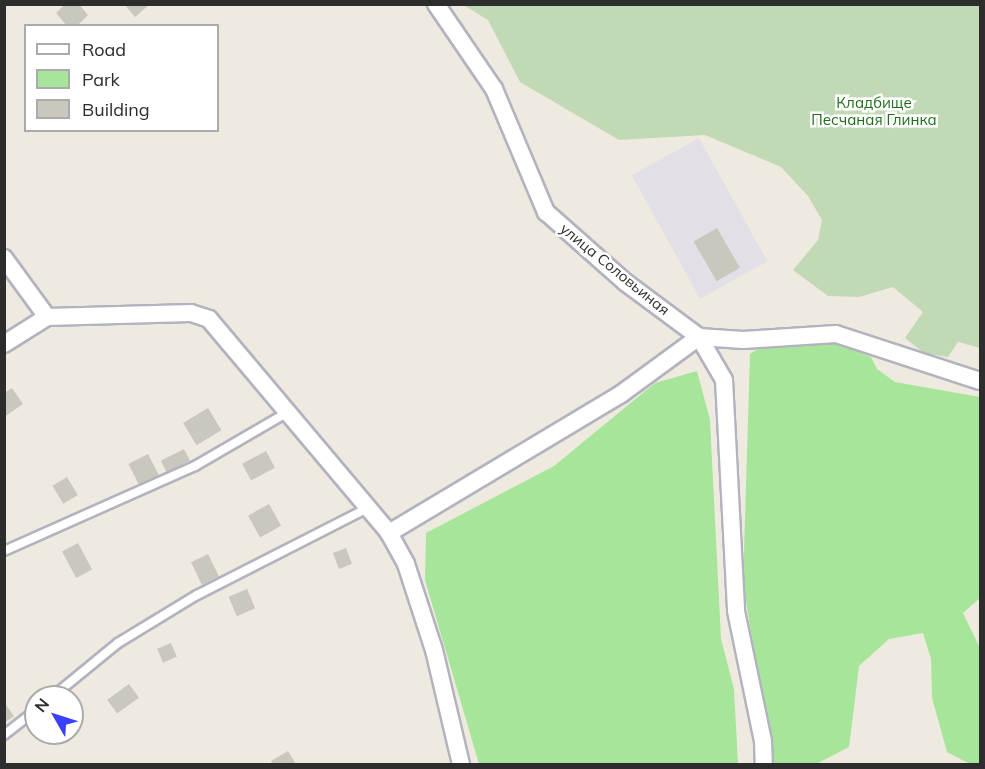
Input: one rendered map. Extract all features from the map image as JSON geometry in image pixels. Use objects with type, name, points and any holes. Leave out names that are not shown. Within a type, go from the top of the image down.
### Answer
[{"type":"street","name":"улица Соловьиная","points":[[436,4],[494,89],[546,212],[625,282],[699,337]]},
{"type":"street","points":[[4,258],[47,317]]},
{"type":"street","points":[[4,344],[47,317],[191,313],[209,319],[389,533],[406,564],[434,650],[462,765]]},
{"type":"street","points":[[389,533],[621,394],[699,337],[743,340],[836,334],[981,381]]},
{"type":"street","points":[[699,337],[724,380],[735,611],[763,741],[764,765]]},
{"type":"lane","points":[[4,551],[195,466],[288,412]]},
{"type":"lane","points":[[67,685],[128,637],[368,508]]},
{"type":"lane","points":[[4,735],[24,719]]},
{"type":"shaded area","points":[[699,138],[767,261],[700,299],[632,175]]},
{"type":"green space","name":"Кладбище Песчаная Глинка","points":[[980,5],[980,348],[958,342],[948,357],[924,353],[905,338],[923,312],[893,287],[859,297],[828,296],[793,270],[818,240],[822,220],[808,196],[781,167],[705,135],[619,140],[520,82],[488,20],[465,6]]},
{"type":"green space","points":[[828,340],[871,357],[877,369],[895,382],[980,397],[980,598],[963,613],[980,648],[980,764],[970,764],[947,752],[932,698],[931,659],[923,633],[889,639],[859,666],[849,747],[816,764],[773,764],[743,584],[750,354],[766,344]]},
{"type":"green space","points":[[697,371],[710,420],[721,639],[734,689],[738,764],[479,764],[425,580],[426,533],[554,466],[655,383]]},
{"type":"building","points":[[65,4],[79,4],[88,15],[79,24],[65,24],[56,13]]},
{"type":"building","points":[[124,4],[150,4],[135,17]]},
{"type":"building","points":[[717,228],[740,268],[717,281],[694,242]]},
{"type":"building","points":[[12,388],[23,404],[4,417],[4,393]]},
{"type":"building","points":[[208,408],[221,430],[197,445],[183,423]]},
{"type":"building","points":[[184,449],[190,461],[167,472],[161,461]]},
{"type":"building","points":[[266,451],[275,468],[251,480],[242,464]]},
{"type":"building","points":[[148,454],[159,476],[140,486],[128,464]]},
{"type":"building","points":[[67,477],[78,495],[63,504],[52,486]]},
{"type":"building","points":[[269,504],[281,526],[260,538],[248,516]]},
{"type":"building","points":[[78,543],[92,569],[76,578],[62,551]]},
{"type":"building","points":[[346,548],[352,564],[339,569],[333,553]]},
{"type":"building","points":[[208,554],[219,576],[202,585],[191,562]]},
{"type":"building","points":[[247,589],[255,608],[237,616],[229,597]]},
{"type":"building","points":[[171,643],[177,657],[163,663],[157,649]]},
{"type":"building","points":[[129,684],[139,698],[117,714],[107,700]]},
{"type":"building","points":[[4,702],[14,716],[4,723]]},
{"type":"building","points":[[288,751],[296,764],[273,764],[271,761]]}]
